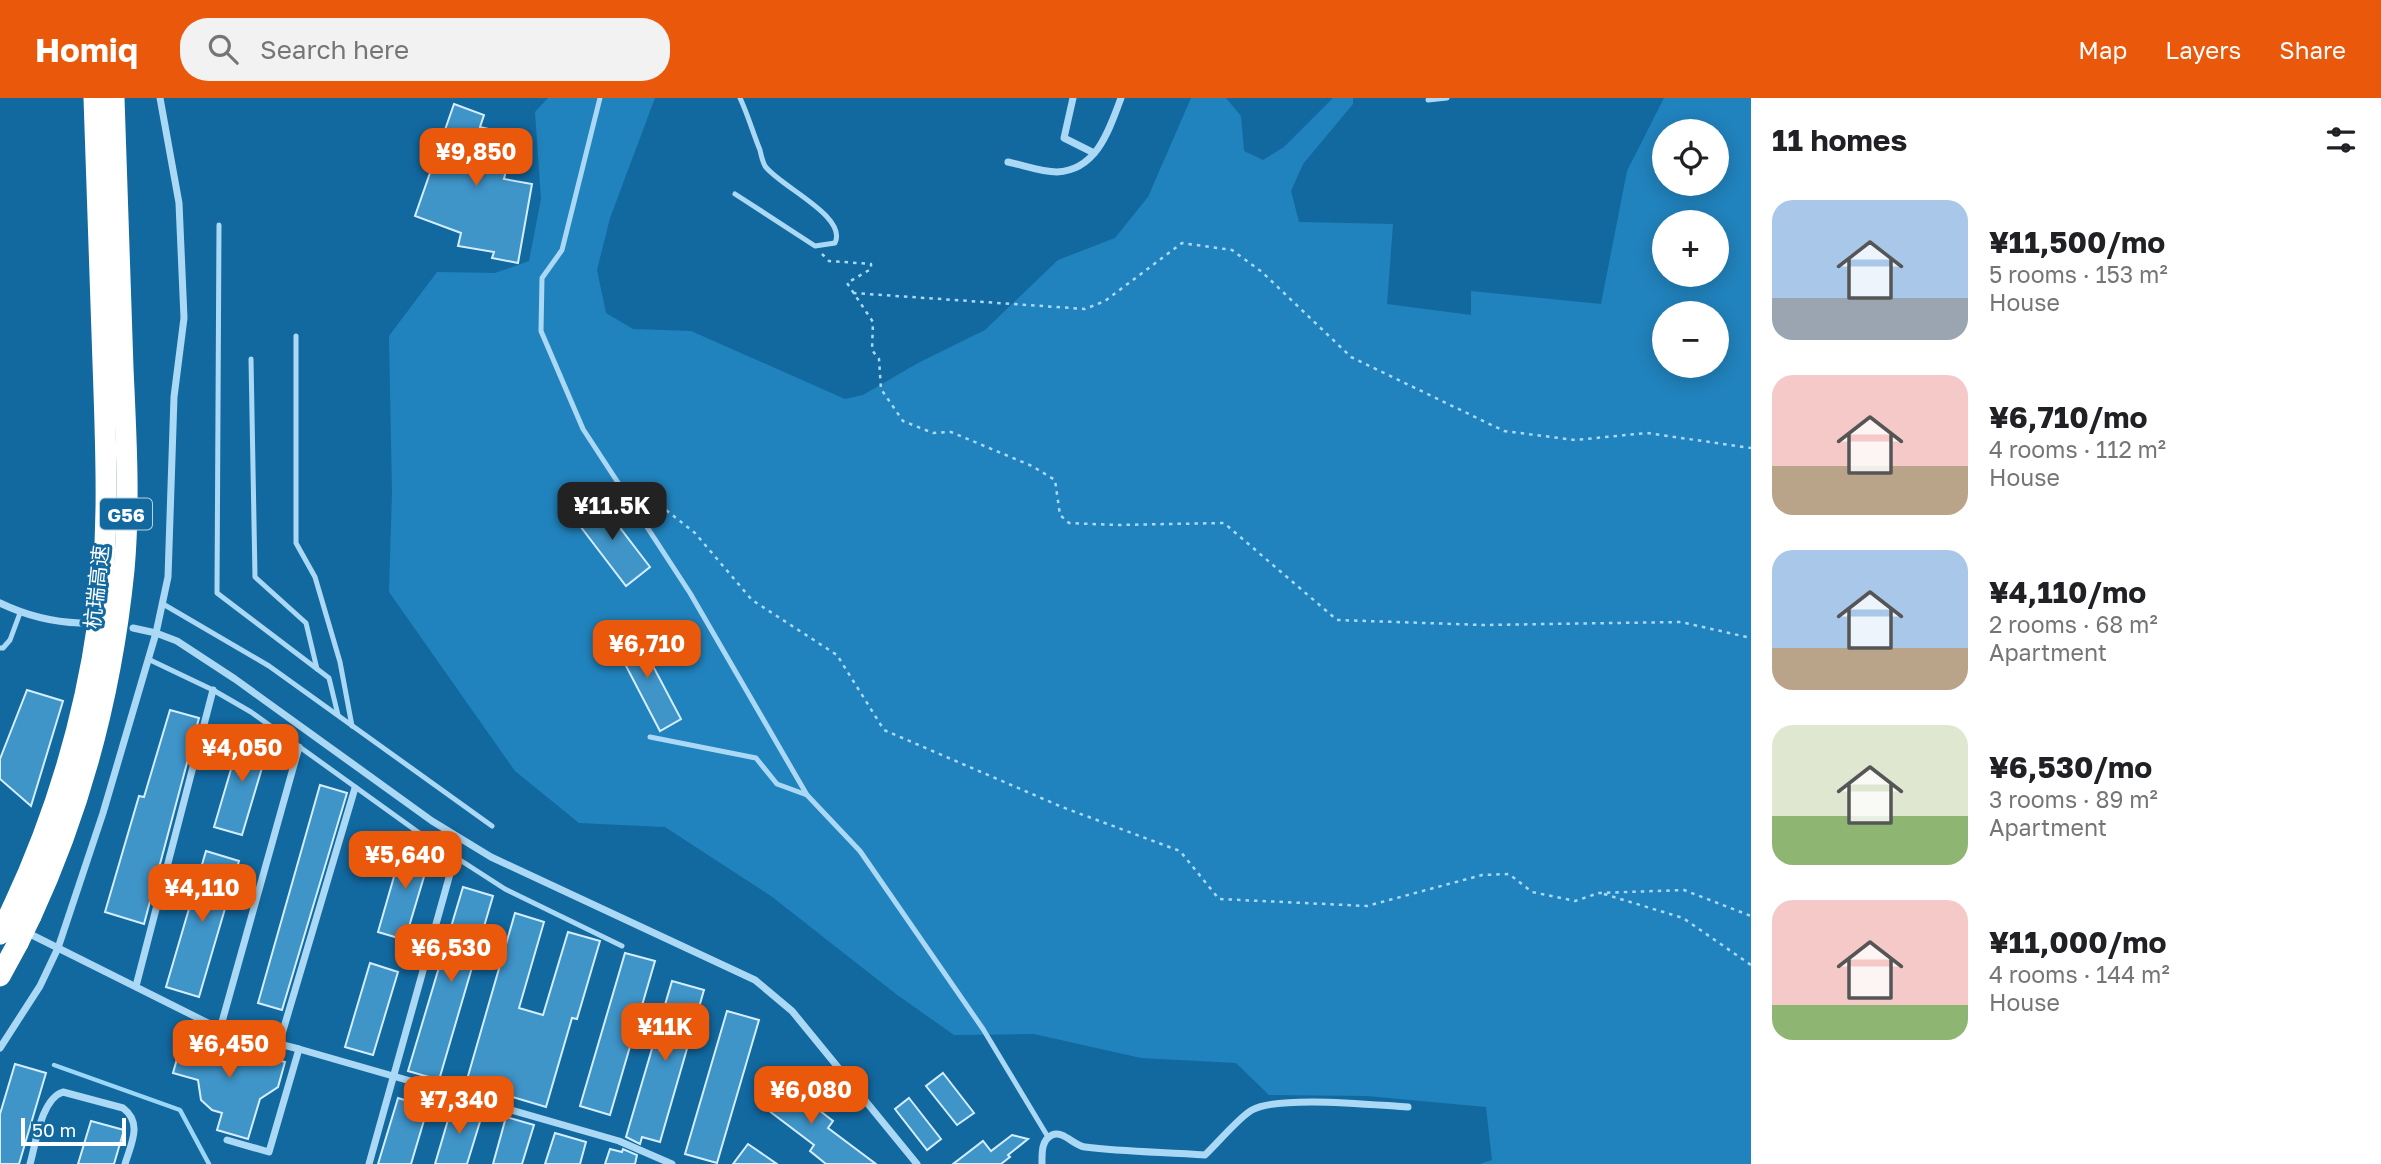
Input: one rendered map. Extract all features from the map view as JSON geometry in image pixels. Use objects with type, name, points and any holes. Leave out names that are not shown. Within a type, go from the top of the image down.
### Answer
[{"type":"highway","name":"杭瑞高速","points":[[0,976],[12,925],[77,731],[96,633],[104,565],[106,445],[94,98]]},
{"type":"highway","name":"杭瑞高速","points":[[12,925],[63,840],[96,736],[118,625],[127,506],[114,98]]},
{"type":"street","points":[[0,1048],[40,986],[58,948],[103,813],[156,633],[168,577],[174,397],[184,318],[179,204],[160,98]]},
{"type":"street","points":[[1073,98],[1064,138],[1094,153]]},
{"type":"street","points":[[1008,162],[1056,172],[1081,167],[1105,139],[1121,98]]},
{"type":"street","points":[[0,603],[20,613],[53,622],[80,623]]},
{"type":"street","points":[[133,628],[177,641],[236,678],[432,821],[491,857],[755,980],[792,1011],[917,1164]]},
{"type":"street","points":[[136,986],[213,690]]},
{"type":"street","points":[[220,1029],[299,747]]},
{"type":"street","points":[[279,1044],[355,788]]},
{"type":"street","points":[[369,1164],[454,856]]},
{"type":"street","points":[[12,925],[220,1029],[619,1141],[672,1164]]},
{"type":"street","points":[[227,1140],[269,1152],[299,1049]]},
{"type":"street","points":[[30,1164],[47,1106],[55,1094],[63,1092],[123,1108],[130,1113],[135,1130],[125,1164]]},
{"type":"street","points":[[1042,1164],[1043,1148],[1048,1137],[1055,1133],[1081,1147],[1205,1155],[1249,1111],[1261,1106],[1300,1102],[1408,1107]]},
{"type":"lane","points":[[600,98],[562,250],[542,278],[541,331],[583,429],[690,593],[807,795],[860,851],[983,1029],[1048,1137]]},
{"type":"lane","points":[[735,194],[815,246],[835,243],[838,237],[836,228],[827,215],[765,166],[740,98]]},
{"type":"lane","points":[[1428,100],[1447,98]]},
{"type":"lane","points":[[219,225],[217,593],[329,678],[338,715]]},
{"type":"lane","points":[[296,336],[296,544],[315,577],[340,662],[352,726]]},
{"type":"lane","points":[[251,359],[254,577],[306,623],[317,668]]},
{"type":"lane","points":[[163,604],[269,666],[492,826]]},
{"type":"lane","points":[[0,648],[10,640],[20,613]]},
{"type":"lane","points":[[148,659],[213,690],[251,712],[355,788],[505,889],[622,946]]},
{"type":"lane","points":[[650,737],[756,758],[777,784],[807,795]]},
{"type":"path","points":[[853,293],[1085,309],[1105,301],[1182,243],[1232,250],[1262,272],[1351,357],[1504,430],[1575,440],[1647,433],[1751,448]]},
{"type":"path","points":[[815,246],[829,261],[871,264],[871,269],[847,283],[873,322],[872,350],[879,359],[881,389],[903,421],[933,433],[951,432],[1032,466],[1055,480],[1060,515],[1069,523],[1224,523],[1338,620],[1483,625],[1681,622],[1751,638]]},
{"type":"path","points":[[620,486],[637,487],[695,533],[752,600],[837,656],[884,730],[1062,807],[1180,851],[1219,899],[1367,906],[1482,875],[1509,874],[1532,892],[1575,901],[1599,893],[1684,890],[1751,916]]},
{"type":"path","points":[[1599,893],[1683,918],[1751,965]]},
{"type":"shaded area","points":[[548,98],[655,98],[610,218],[597,270],[606,313],[633,329],[691,331],[845,399],[863,395],[918,363],[985,330],[1058,260],[1115,238],[1148,197],[1191,98],[1226,98],[1241,116],[1244,151],[1263,160],[1284,147],[1333,98],[1353,98],[1353,104],[1303,164],[1291,191],[1299,222],[1393,224],[1387,304],[1471,315],[1471,291],[1601,304],[1627,171],[1652,122],[1652,196],[1729,196],[1729,119],[1653,119],[1664,98],[1751,98],[1751,1164],[1480,1164],[1492,1160],[1486,1107],[1367,1096],[1269,1095],[1236,1063],[1141,1058],[1034,1034],[954,1035],[896,994],[771,896],[665,827],[579,823],[515,771],[389,592],[392,492],[389,336],[437,272],[495,273],[529,261],[541,199],[535,112]]},
{"type":"building","points":[[454,104],[484,115],[480,127],[514,135],[504,179],[532,184],[518,263],[492,258],[494,252],[458,246],[461,233],[415,216]]},
{"type":"building","points":[[598,499],[650,567],[626,586],[574,518]]},
{"type":"building","points":[[634,630],[681,719],[660,731],[613,641]]},
{"type":"building","points":[[27,690],[63,701],[31,806],[0,779],[0,759]]},
{"type":"building","points":[[170,710],[199,718],[144,924],[105,912],[139,796],[144,797]]},
{"type":"building","points":[[242,732],[270,741],[242,835],[214,827]]},
{"type":"building","points":[[320,785],[347,793],[282,1010],[258,1003]]},
{"type":"building","points":[[404,842],[432,850],[405,940],[378,932]]},
{"type":"building","points":[[206,851],[239,861],[199,997],[166,987]]},
{"type":"building","points":[[463,887],[493,896],[439,1080],[408,1071]]},
{"type":"building","points":[[515,913],[544,922],[519,1008],[543,1015],[568,932],[600,941],[577,1019],[572,1018],[546,1107],[466,1083]]},
{"type":"building","points":[[625,953],[655,961],[610,1115],[580,1106]]},
{"type":"building","points":[[370,963],[398,972],[373,1055],[345,1047]]},
{"type":"building","points":[[672,981],[704,990],[660,1142],[642,1137],[640,1144],[626,1137]]},
{"type":"building","points":[[727,1011],[759,1020],[717,1163],[685,1154]]},
{"type":"building","points":[[184,1034],[285,1062],[278,1087],[260,1099],[248,1139],[217,1130],[222,1113],[212,1110],[201,1100],[198,1080],[173,1073]]},
{"type":"building","points":[[15,1064],[46,1073],[19,1164],[0,1164],[0,1114]]},
{"type":"building","points":[[943,1073],[974,1113],[957,1125],[926,1086]]},
{"type":"building","points":[[779,1079],[833,1121],[828,1128],[876,1164],[826,1164],[810,1151],[814,1145],[760,1104]]},
{"type":"building","points":[[398,1098],[428,1107],[411,1164],[378,1164]]},
{"type":"building","points":[[909,1098],[941,1139],[927,1150],[895,1109]]},
{"type":"building","points":[[453,1103],[483,1112],[467,1164],[435,1164]]},
{"type":"building","points":[[506,1117],[534,1125],[522,1164],[493,1164]]},
{"type":"building","points":[[91,1121],[124,1130],[114,1164],[78,1164]]},
{"type":"building","points":[[555,1133],[586,1142],[580,1164],[545,1164]]},
{"type":"building","points":[[1012,1135],[1028,1139],[1001,1164],[953,1164],[983,1141],[991,1151]]},
{"type":"building","points":[[748,1144],[777,1164],[733,1164]]},
{"type":"building","points":[[610,1149],[622,1152],[623,1149],[637,1155],[635,1164],[605,1164]]},
{"type":"waterway","points":[[54,1065],[180,1110],[209,1164]]}]
